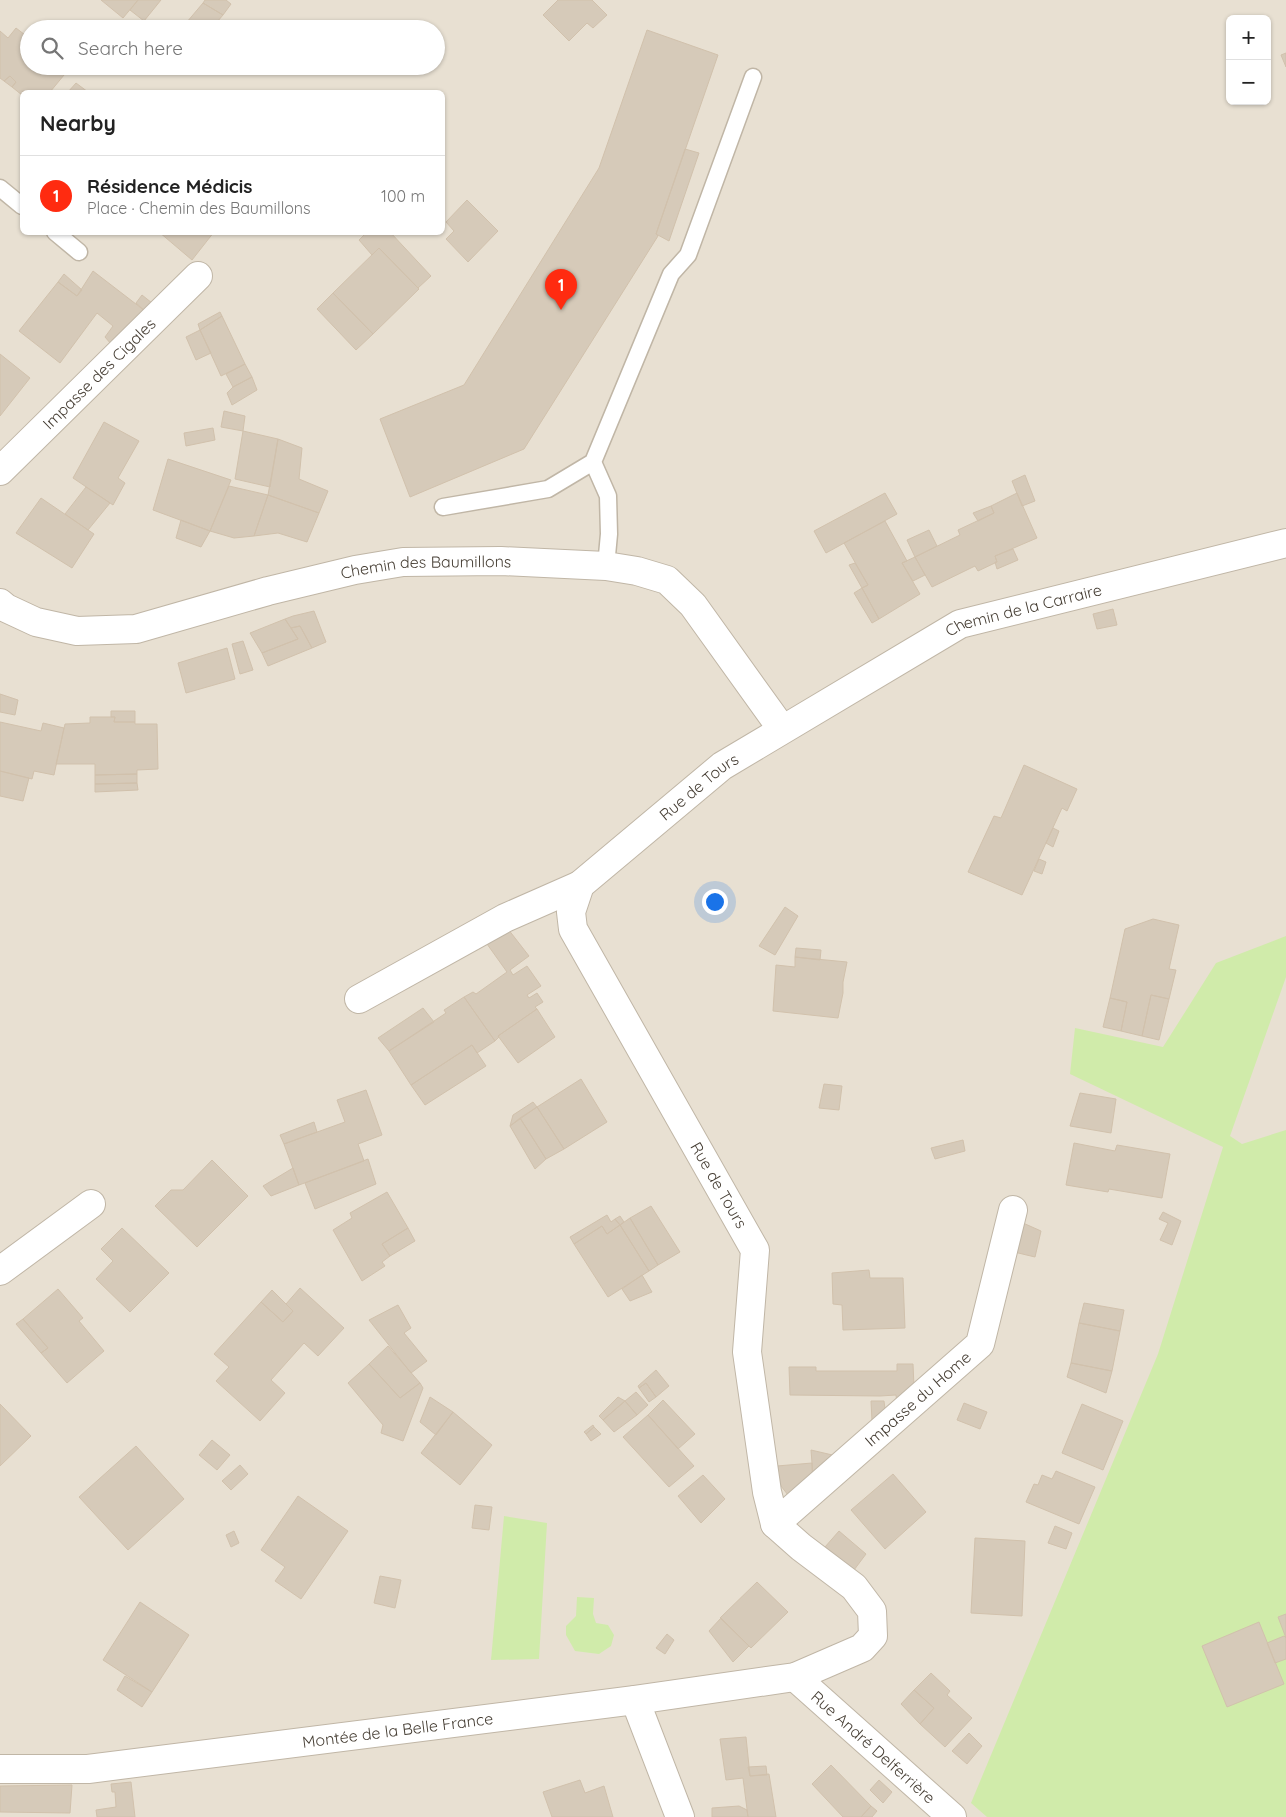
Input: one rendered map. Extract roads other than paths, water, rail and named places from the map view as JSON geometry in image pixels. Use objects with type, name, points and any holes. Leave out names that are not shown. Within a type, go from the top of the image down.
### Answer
[{"type":"street","name":"Impasse des Cigales","points":[[0,471],[198,276]]},
{"type":"street","name":"Chemin de la Carraire","points":[[782,729],[960,624],[1286,543]]},
{"type":"street","name":"Chemin des Baumillons","points":[[2,603],[36,622],[77,631],[136,629],[268,591],[355,570],[403,562],[501,561],[606,566],[637,571],[667,580],[693,605],[782,729]]},
{"type":"street","name":"Rue de Tours","points":[[776,1524],[767,1492],[747,1352],[755,1250],[573,929],[571,912],[580,885],[722,766],[782,729]]},
{"type":"street","points":[[359,999],[505,918],[580,885]]},
{"type":"street","points":[[0,1271],[91,1204]]},
{"type":"street","name":"Impasse du Home","points":[[776,1524],[980,1344],[1013,1210]]},
{"type":"street","points":[[776,1524],[802,1547],[854,1586],[872,1611],[873,1636],[862,1648],[795,1677]]},
{"type":"street","name":"Montée de la Belle France","points":[[0,1769],[88,1769],[635,1700],[795,1677]]},
{"type":"street","name":"Rue André Delferrière","points":[[795,1677],[952,1817]]},
{"type":"street","points":[[635,1700],[680,1817]]},
{"type":"lane","points":[[443,507],[548,489],[593,462],[671,274],[688,255],[753,77]]},
{"type":"lane","points":[[0,188],[20,204]]},
{"type":"lane","points":[[59,235],[79,252]]},
{"type":"lane","points":[[593,462],[608,496],[609,534],[606,566]]},
{"type":"place","name":"Résidence Médicis","points":[[561,310]]}]
